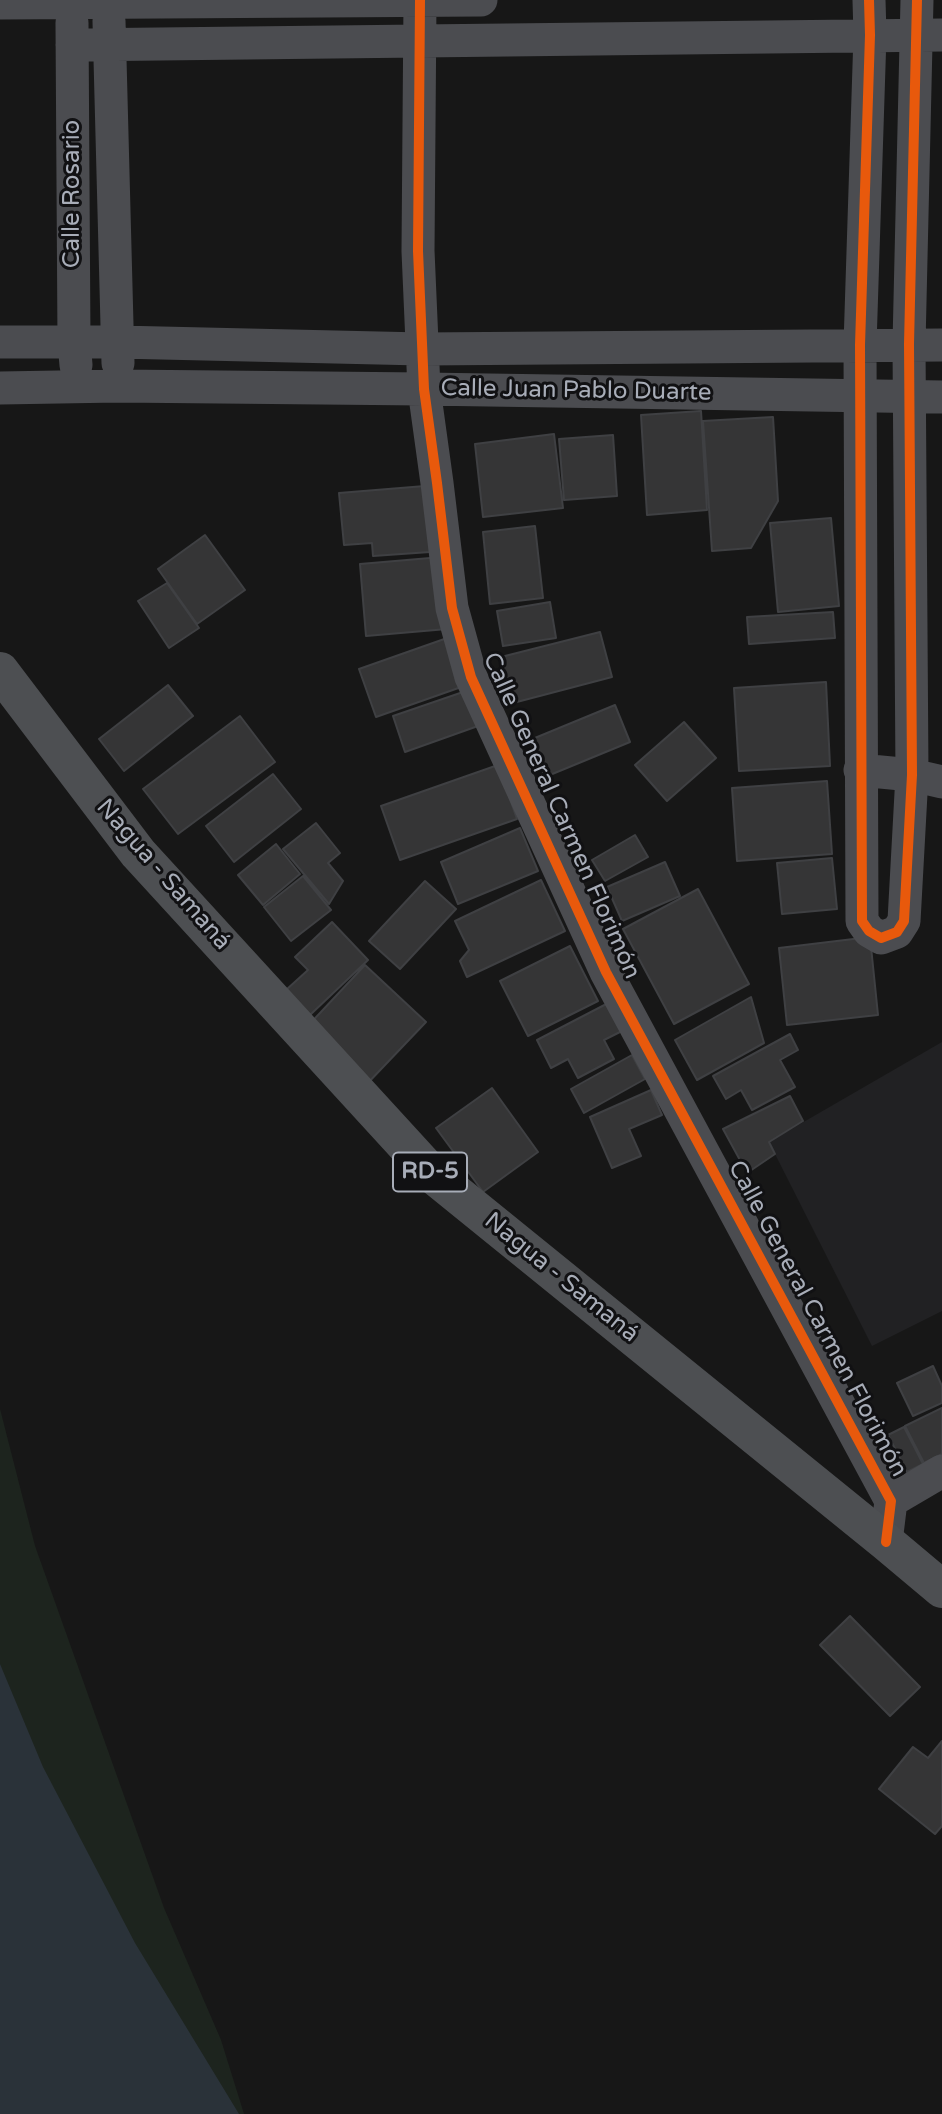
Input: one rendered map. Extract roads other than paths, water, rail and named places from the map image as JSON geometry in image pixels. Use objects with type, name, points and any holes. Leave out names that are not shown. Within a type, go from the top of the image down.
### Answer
[{"type":"main road","name":"Nagua - Samaná","points":[[0,671],[138,853],[432,1174],[942,1590]]},
{"type":"street","points":[[0,3],[481,0]]},
{"type":"street","points":[[869,0],[860,345],[860,770],[862,921],[869,931],[881,938],[897,932],[904,921],[927,778],[926,396],[909,344],[930,35],[917,0]]},
{"type":"street","name":"Calle Rosario","points":[[72,1],[74,342],[78,387]]},
{"type":"street","name":"Calle Rosario","points":[[107,1],[118,386]]},
{"type":"street","name":"Calle General Carmen Florimón","points":[[420,1],[418,251],[424,389],[452,608],[471,677],[606,972],[891,1501],[886,1542]]},
{"type":"street","points":[[72,45],[930,35]]},
{"type":"street","name":"Calle Juan Pablo Duarte","points":[[0,342],[422,349],[942,345]]},
{"type":"street","name":"Calle Juan Pablo Duarte","points":[[0,388],[118,386],[926,396]]},
{"type":"street","points":[[860,770],[927,778]]},
{"type":"street","points":[[891,1501],[942,1471]]}]
